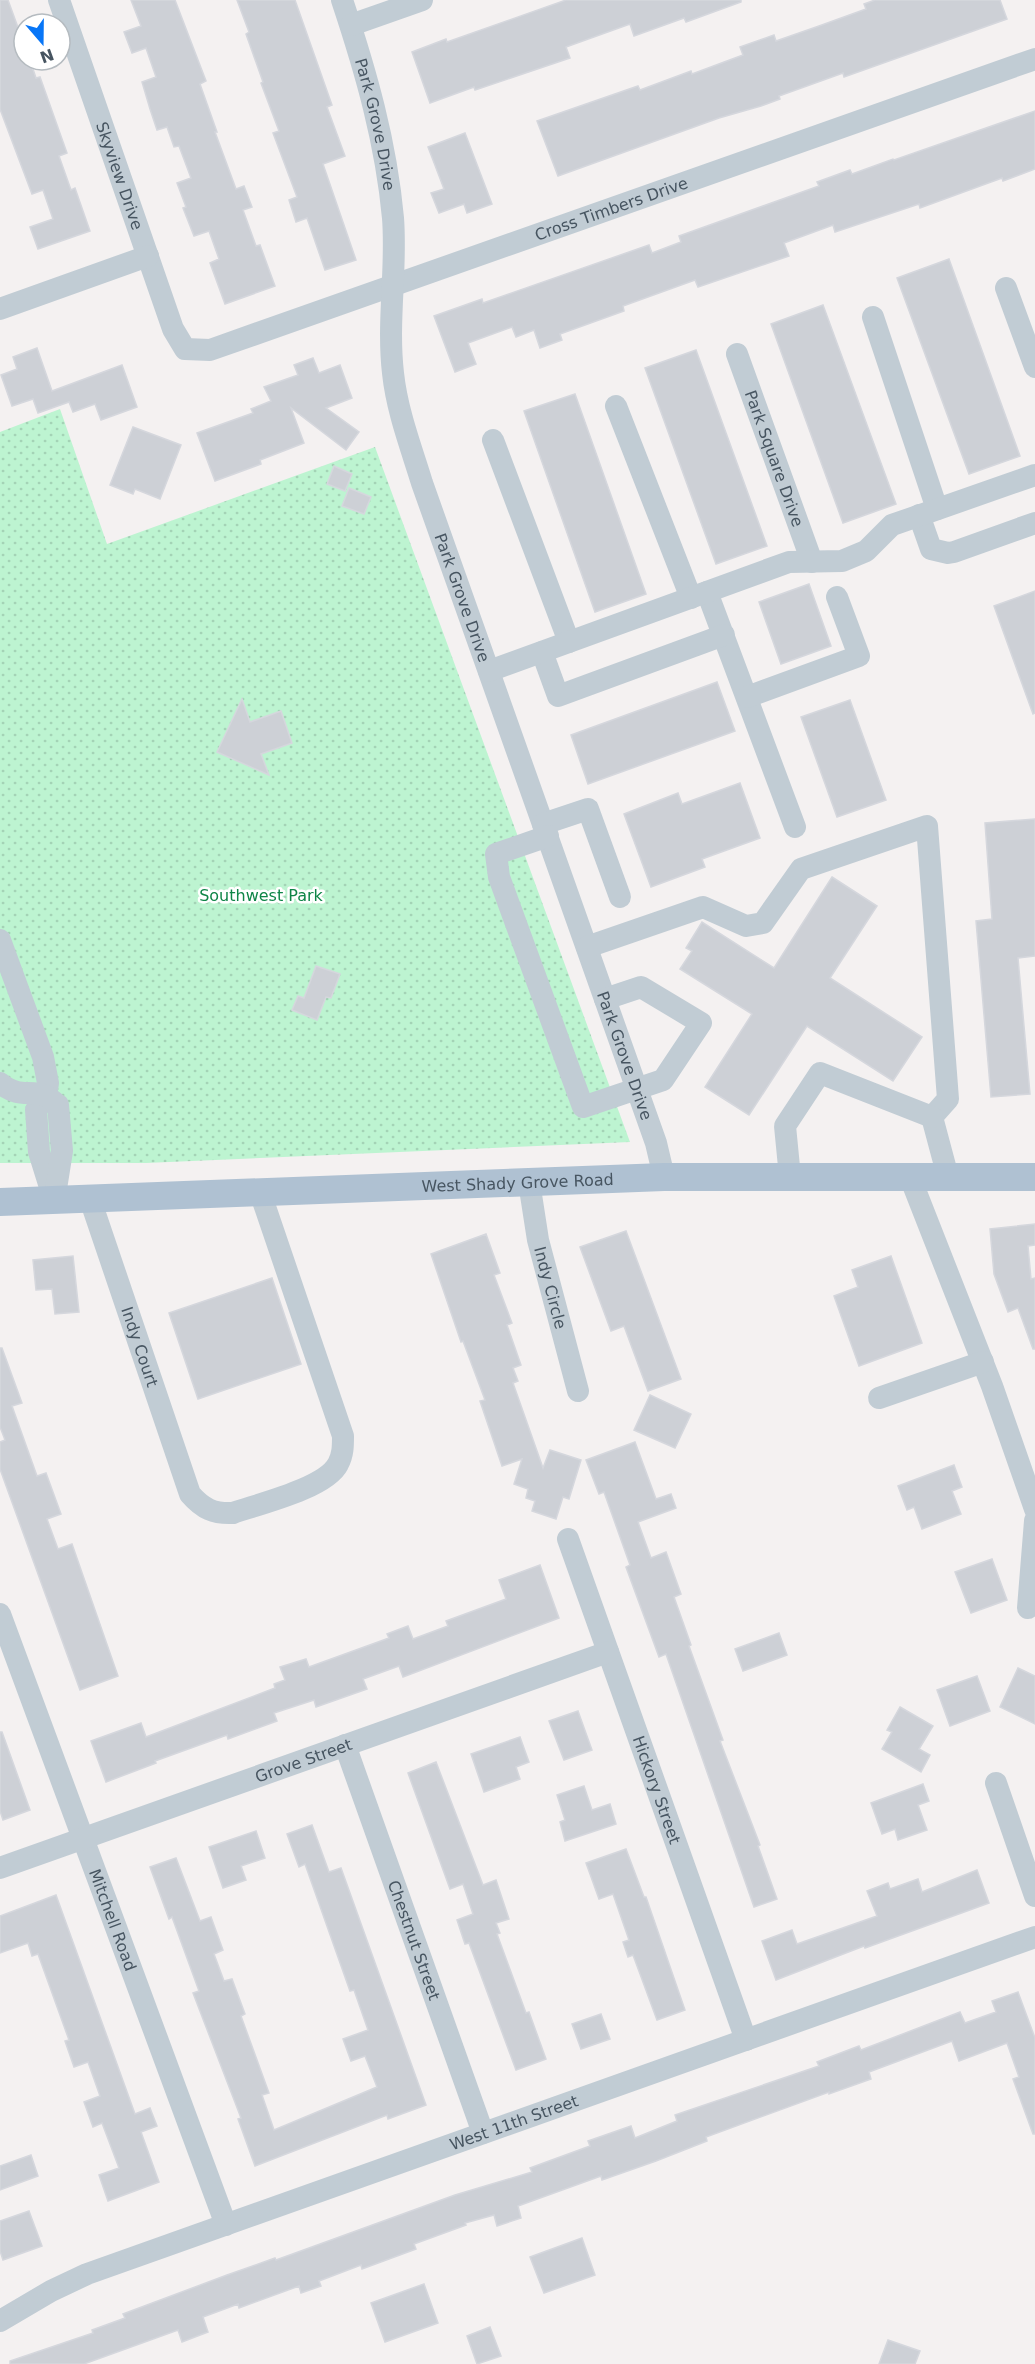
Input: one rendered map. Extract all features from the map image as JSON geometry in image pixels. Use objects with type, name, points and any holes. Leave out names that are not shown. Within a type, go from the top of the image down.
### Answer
[{"type":"main road","name":"West Shady Grove Road","points":[[0,1202],[664,1177],[1035,1177]]},
{"type":"street","name":"Skyview Drive","points":[[59,0],[173,329],[185,349]]},
{"type":"street","name":"Park Grove Drive","points":[[342,0],[376,108],[384,149],[393,220],[391,327],[393,373],[400,416],[637,1088],[656,1143],[664,1177]]},
{"type":"street","points":[[351,25],[422,0]]},
{"type":"street","name":"Cross Timbers Drive","points":[[185,349],[210,350],[1035,58]]},
{"type":"street","points":[[0,309],[148,256]]},
{"type":"street","points":[[1006,288],[1035,367]]},
{"type":"street","points":[[873,317],[928,512],[932,549],[948,553],[1035,523]]},
{"type":"street","name":"Park Square Drive","points":[[738,354],[812,562]]},
{"type":"street","points":[[616,406],[699,595],[723,635],[795,827]]},
{"type":"street","points":[[493,440],[569,642]]},
{"type":"street","points":[[489,671],[789,562],[842,561],[866,551],[892,525],[1035,475]]},
{"type":"street","points":[[747,697],[859,656],[837,597]]},
{"type":"street","points":[[542,652],[558,696],[723,635]]},
{"type":"street","points":[[606,999],[641,987],[701,1023],[663,1080],[583,1107],[499,878],[496,854],[588,808],[620,897]]},
{"type":"street","points":[[587,947],[703,907],[747,926],[764,923],[801,869],[927,826],[948,1099],[932,1117]]},
{"type":"street","points":[[0,940],[43,1057],[48,1083],[46,1096]]},
{"type":"street","points":[[790,1177],[785,1126],[820,1073],[932,1117]]},
{"type":"street","points":[[0,1083],[9,1090],[23,1094],[46,1096],[58,1105],[62,1151],[54,1200]]},
{"type":"street","points":[[932,1117],[948,1177]]},
{"type":"street","points":[[910,1177],[983,1362],[1035,1509]]},
{"type":"street","name":"Indy Circle","points":[[529,1182],[538,1240],[578,1391]]},
{"type":"street","name":"Indy Court","points":[[90,1198],[190,1494],[198,1504],[209,1511],[221,1514],[233,1513],[315,1485],[333,1471],[343,1451],[343,1436],[260,1192]]},
{"type":"street","points":[[879,1398],[983,1362]]},
{"type":"street","points":[[1028,1608],[1035,1521]]},
{"type":"street","name":"Hickory Street","points":[[568,1539],[746,2040]]},
{"type":"street","name":"Mitchell Road","points":[[0,1614],[226,2225]]},
{"type":"street","name":"Grove Street","points":[[0,1868],[608,1652]]},
{"type":"street","name":"Chestnut Street","points":[[345,1745],[483,2133]]},
{"type":"street","points":[[996,1783],[1035,1896]]},
{"type":"street","name":"West 11th Street","points":[[0,2321],[51,2291],[87,2274],[1035,1937]]},
{"type":"green space","name":"Southwest Park","points":[[60,409],[107,544],[375,447],[630,1142],[146,1163],[0,1163],[0,432]]},
{"type":"building","points":[[0,0],[8,0],[12,12],[12,72],[34,72],[36,78],[40,77],[67,153],[59,156],[71,190],[75,188],[90,231],[38,249],[30,227],[53,219],[43,190],[32,194],[0,109]]},
{"type":"building","points":[[131,0],[175,0],[206,81],[200,84],[217,132],[215,132],[236,189],[244,186],[252,207],[243,210],[256,246],[260,245],[275,286],[225,304],[210,263],[219,259],[209,231],[194,236],[183,208],[186,207],[177,183],[191,178],[179,146],[174,147],[167,127],[157,130],[150,109],[142,82],[156,77],[146,48],[132,53],[124,32],[141,26]]},
{"type":"building","points":[[237,0],[295,0],[332,105],[327,107],[345,156],[323,164],[356,260],[325,270],[307,218],[296,222],[289,200],[297,197],[273,133],[279,131],[261,83],[263,82],[246,34],[249,32]]},
{"type":"building","points":[[566,0],[741,0],[741,2],[686,22],[684,18],[634,36],[630,24],[566,47],[570,58],[430,103],[412,52]]},
{"type":"building","points":[[875,0],[1000,0],[1007,19],[844,77],[843,73],[779,96],[780,99],[761,106],[719,118],[558,176],[537,121],[638,86],[640,90],[691,71],[692,74],[743,55],[740,47],[774,35],[776,41],[866,9],[864,4]]},
{"type":"building","points":[[1035,111],[1035,169],[1003,181],[1002,178],[920,208],[919,204],[835,232],[833,225],[784,243],[789,256],[698,287],[695,280],[623,306],[624,311],[560,334],[562,340],[540,348],[534,330],[516,337],[512,327],[468,343],[476,364],[455,372],[434,316],[482,299],[483,303],[649,245],[652,253],[681,242],[679,236],[819,186],[817,182],[850,170],[852,174]]},
{"type":"building","points":[[465,133],[492,204],[467,213],[464,204],[439,213],[431,193],[444,189],[428,147]]},
{"type":"building","points":[[949,259],[1020,456],[969,474],[897,278]]},
{"type":"building","points":[[823,305],[896,504],[843,523],[771,324]]},
{"type":"building","points":[[37,348],[52,391],[122,365],[137,407],[101,420],[95,404],[73,412],[69,402],[38,413],[33,399],[12,406],[1,375],[17,369],[13,357]]},
{"type":"building","points":[[696,350],[767,546],[716,564],[645,368]]},
{"type":"building","points":[[313,358],[319,373],[340,365],[352,398],[326,408],[359,432],[346,450],[291,408],[304,443],[260,460],[261,464],[215,481],[197,433],[253,413],[251,409],[271,401],[264,387],[298,375],[294,365]]},
{"type":"building","points":[[575,394],[646,594],[595,612],[524,411]]},
{"type":"building","points":[[133,427],[181,445],[160,499],[135,489],[133,494],[110,485]]},
{"type":"building","points":[[334,466],[352,474],[345,491],[327,484]]},
{"type":"building","points":[[349,488],[371,497],[364,514],[342,506]]},
{"type":"building","points":[[809,584],[831,646],[781,664],[759,602]]},
{"type":"building","points":[[1035,591],[1035,713],[1033,714],[994,606]]},
{"type":"building","points":[[717,682],[735,731],[588,784],[571,735]]},
{"type":"building","points":[[242,699],[250,722],[281,711],[292,743],[261,754],[269,775],[217,752]]},
{"type":"building","points":[[850,700],[886,800],[837,817],[801,717]]},
{"type":"building","points":[[740,783],[760,838],[702,859],[705,867],[651,887],[624,814],[678,793],[682,804]]},
{"type":"building","points":[[1035,819],[1035,956],[1018,958],[1030,1094],[991,1097],[976,921],[992,919],[985,823]]},
{"type":"building","points":[[832,877],[877,906],[830,978],[922,1037],[893,1081],[807,1026],[749,1115],[705,1087],[752,1014],[680,969],[692,951],[686,948],[702,922],[774,968]]},
{"type":"building","points":[[316,966],[340,974],[331,998],[326,997],[317,1020],[292,1010],[298,996],[304,998]]},
{"type":"building","points":[[1035,1224],[1035,1245],[1028,1246],[1031,1279],[1035,1278],[1035,1349],[1033,1349],[1018,1308],[1008,1312],[994,1274],[990,1229]]},
{"type":"building","points":[[626,1231],[681,1379],[648,1391],[624,1326],[611,1331],[580,1247]]},
{"type":"building","points":[[486,1234],[500,1273],[494,1275],[512,1323],[507,1325],[521,1365],[513,1368],[518,1381],[513,1383],[543,1468],[550,1450],[581,1460],[569,1499],[563,1497],[556,1519],[532,1511],[535,1501],[526,1498],[528,1489],[514,1484],[522,1459],[502,1466],[480,1401],[485,1400],[463,1341],[461,1342],[431,1254]]},
{"type":"building","points":[[73,1256],[79,1312],[55,1314],[52,1289],[36,1290],[33,1260]]},
{"type":"building","points":[[891,1256],[922,1343],[859,1366],[834,1296],[858,1287],[852,1270]]},
{"type":"building","points":[[272,1278],[301,1364],[198,1399],[169,1313]]},
{"type":"building","points":[[0,1348],[2,1348],[22,1403],[12,1406],[37,1476],[46,1473],[61,1514],[47,1519],[58,1549],[72,1544],[118,1676],[80,1690],[0,1469],[0,1442],[5,1440],[0,1427]]},
{"type":"building","points":[[650,1395],[691,1414],[675,1448],[634,1430]]},
{"type":"building","points":[[635,1442],[656,1499],[671,1494],[676,1508],[638,1522],[651,1558],[666,1552],[681,1594],[674,1597],[691,1645],[689,1646],[723,1740],[720,1741],[760,1845],[758,1846],[777,1899],[754,1907],[666,1654],[659,1657],[626,1567],[630,1565],[604,1492],[599,1494],[586,1460]]},
{"type":"building","points":[[954,1465],[962,1487],[952,1491],[961,1514],[922,1529],[914,1507],[907,1510],[898,1486]]},
{"type":"building","points":[[992,1559],[1007,1600],[971,1613],[955,1572]]},
{"type":"building","points":[[540,1565],[559,1618],[403,1677],[399,1666],[363,1679],[367,1689],[316,1707],[314,1700],[274,1713],[277,1721],[228,1739],[227,1735],[155,1761],[156,1763],[106,1782],[91,1741],[141,1723],[146,1737],[275,1688],[274,1684],[285,1680],[280,1667],[306,1659],[309,1667],[389,1638],[387,1634],[408,1626],[413,1639],[448,1626],[446,1621],[506,1599],[499,1580]]},
{"type":"building","points":[[779,1633],[787,1655],[743,1671],[735,1649]]},
{"type":"building","points":[[1018,1668],[1035,1676],[1035,1724],[1000,1707]]},
{"type":"building","points":[[977,1676],[990,1711],[950,1726],[937,1690]]},
{"type":"building","points":[[900,1707],[933,1726],[919,1749],[930,1755],[921,1772],[882,1749],[892,1732],[887,1730]]},
{"type":"building","points":[[578,1711],[592,1750],[564,1760],[549,1721]]},
{"type":"building","points":[[0,1732],[2,1732],[30,1810],[3,1820],[0,1811]]},
{"type":"building","points":[[520,1737],[529,1762],[516,1767],[520,1779],[484,1792],[471,1754]]},
{"type":"building","points":[[436,1762],[483,1885],[496,1880],[509,1919],[496,1923],[500,1933],[497,1934],[526,2013],[529,2012],[546,2059],[516,2070],[469,1943],[465,1944],[457,1920],[473,1914],[463,1884],[450,1889],[408,1773]]},
{"type":"building","points":[[923,1784],[929,1801],[918,1805],[927,1830],[898,1840],[895,1829],[882,1834],[871,1803]]},
{"type":"building","points":[[584,1786],[592,1810],[610,1804],[616,1824],[565,1841],[560,1822],[565,1820],[557,1795]]},
{"type":"building","points":[[312,1825],[329,1872],[341,1868],[426,2105],[388,2119],[387,2115],[255,2166],[238,2119],[241,2118],[193,1993],[199,1991],[172,1917],[169,1919],[150,1867],[176,1858],[200,1921],[211,1917],[223,1950],[214,1954],[224,1981],[232,1979],[245,2014],[241,2016],[269,2093],[262,2095],[274,2130],[377,2087],[365,2056],[351,2061],[343,2039],[368,2030],[354,1990],[350,1991],[305,1864],[299,1867],[287,1834]]},
{"type":"building","points":[[256,1831],[265,1858],[241,1866],[246,1880],[223,1888],[209,1847]]},
{"type":"building","points":[[626,1849],[644,1897],[646,1897],[685,2010],[657,2020],[633,1955],[628,1957],[623,1942],[629,1940],[613,1894],[599,1899],[586,1863]]},
{"type":"building","points":[[977,1870],[989,1903],[865,1948],[864,1946],[776,1980],[762,1941],[792,1930],[797,1944],[877,1916],[867,1891],[888,1883],[890,1889],[918,1879],[922,1892]]},
{"type":"building","points":[[56,1895],[135,2114],[150,2108],[157,2126],[141,2132],[159,2182],[108,2201],[99,2175],[119,2168],[102,2123],[93,2127],[84,2102],[100,2096],[88,2062],[74,2067],[65,2041],[69,2040],[38,1954],[32,1956],[28,1943],[0,1953],[0,1916]]},
{"type":"building","points":[[1018,1992],[1035,2038],[1035,2134],[1033,2134],[1013,2079],[1019,2077],[1007,2043],[959,2061],[952,2041],[869,2072],[871,2079],[706,2137],[707,2141],[656,2161],[602,2180],[601,2176],[518,2206],[521,2218],[497,2226],[494,2215],[465,2223],[466,2225],[414,2244],[416,2249],[362,2269],[361,2265],[319,2281],[321,2286],[301,2293],[299,2286],[239,2308],[238,2304],[203,2317],[208,2332],[182,2342],[178,2330],[84,2364],[10,2364],[10,2361],[93,2333],[92,2330],[125,2318],[123,2314],[227,2275],[275,2258],[276,2260],[455,2195],[532,2172],[530,2168],[590,2146],[588,2141],[631,2126],[635,2138],[677,2121],[675,2115],[819,2066],[817,2062],[859,2046],[861,2050],[960,2012],[965,2023],[996,2012],[992,2001]]},
{"type":"building","points":[[601,2014],[610,2039],[581,2049],[572,2024]]},
{"type":"building","points":[[31,2155],[38,2176],[0,2190],[0,2166]]},
{"type":"building","points":[[29,2211],[42,2246],[3,2260],[0,2251],[0,2221]]},
{"type":"building","points":[[582,2238],[595,2275],[544,2293],[530,2257]]},
{"type":"building","points":[[424,2284],[438,2323],[385,2342],[371,2303]]},
{"type":"building","points":[[490,2327],[501,2356],[477,2364],[467,2336]]},
{"type":"building","points":[[888,2340],[920,2351],[915,2364],[879,2364]]}]
